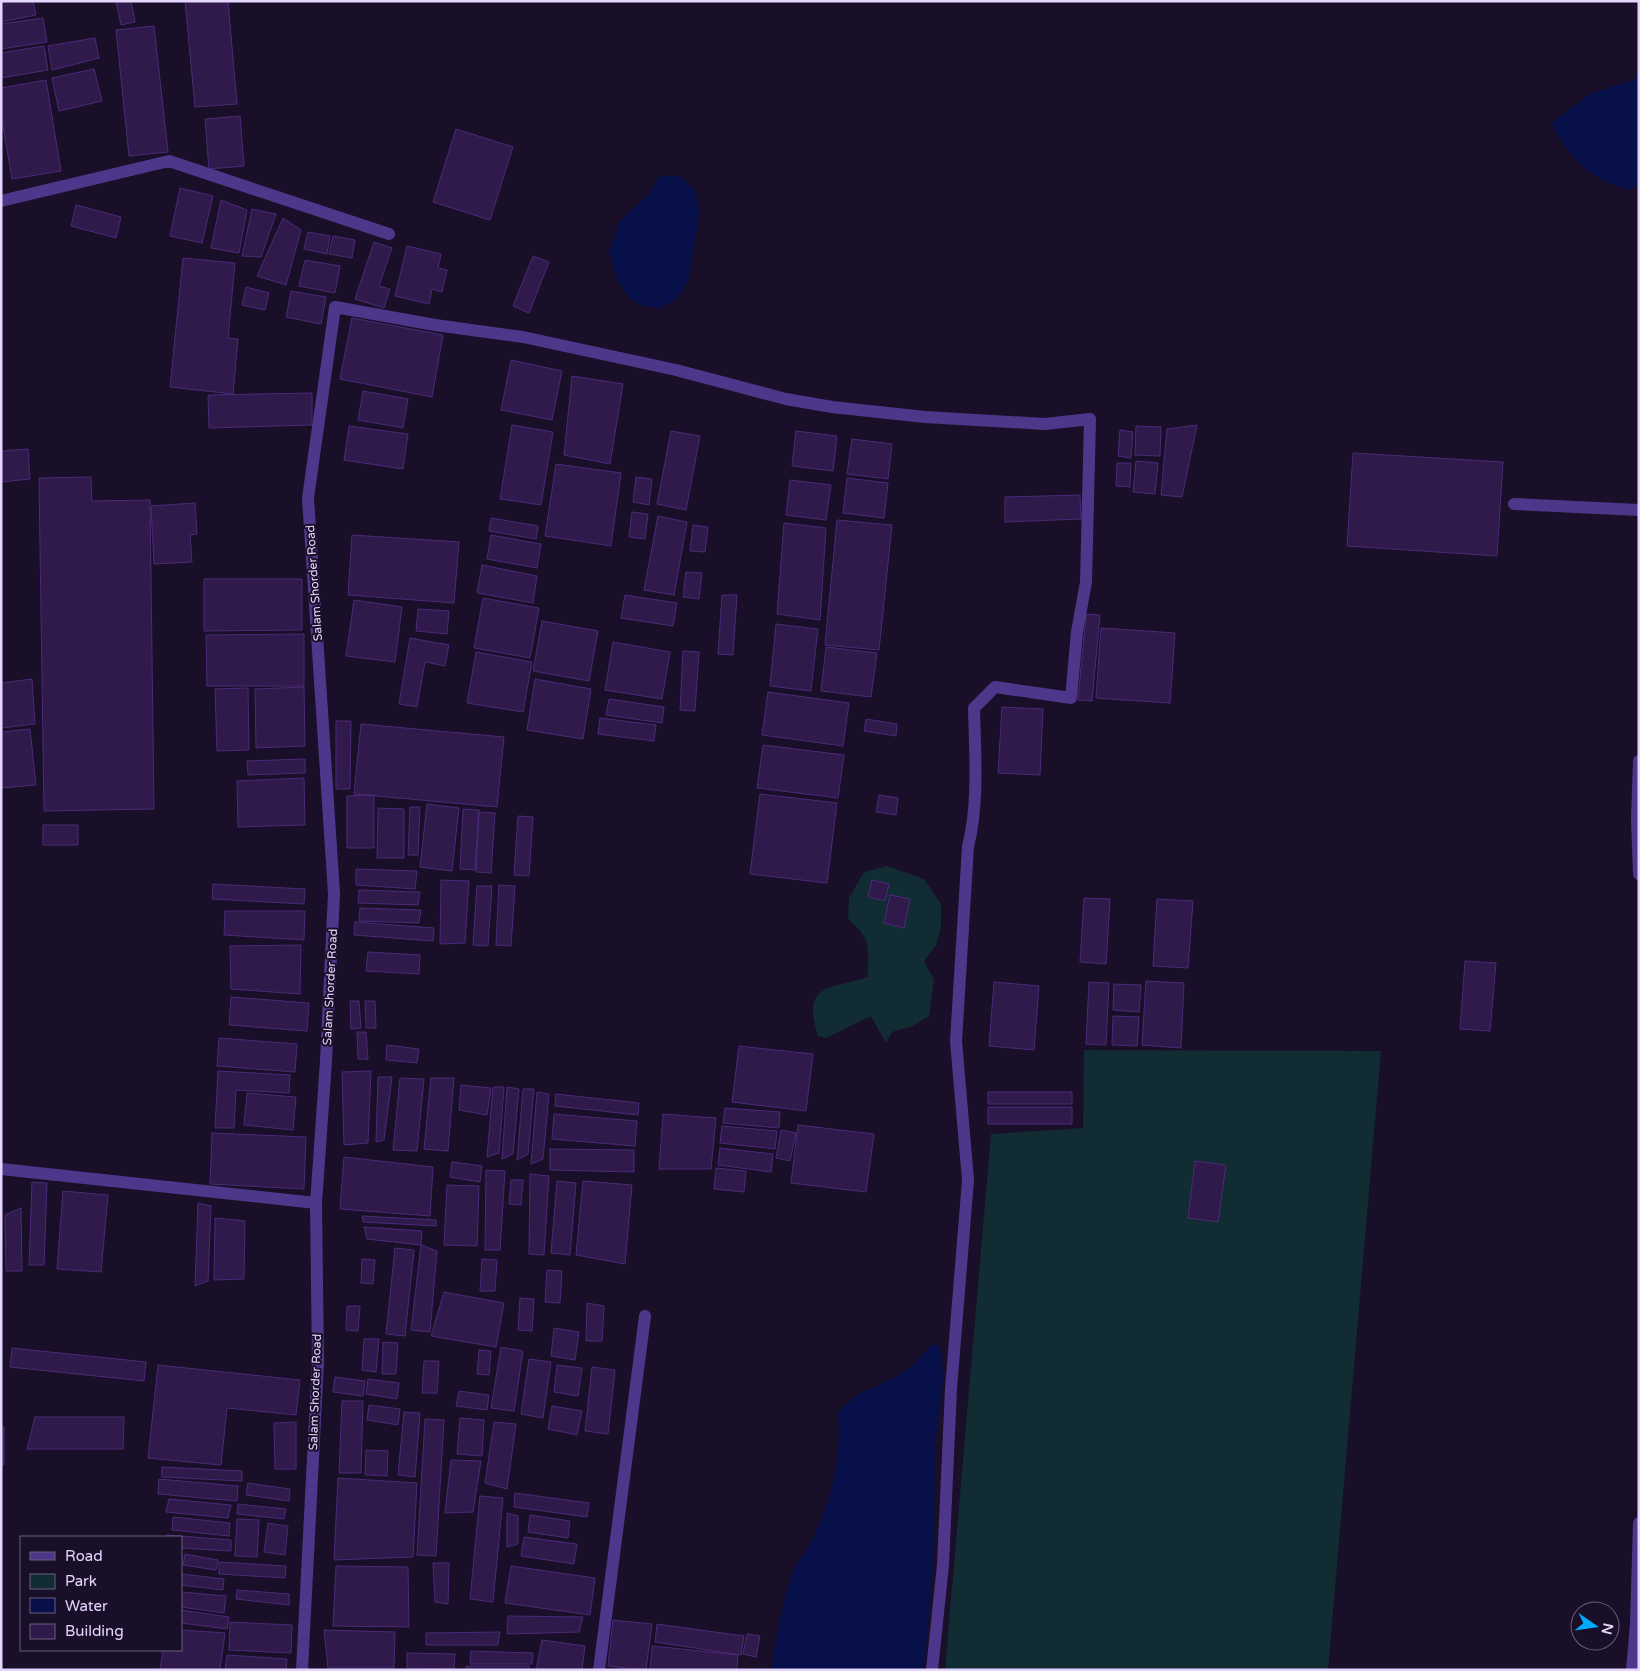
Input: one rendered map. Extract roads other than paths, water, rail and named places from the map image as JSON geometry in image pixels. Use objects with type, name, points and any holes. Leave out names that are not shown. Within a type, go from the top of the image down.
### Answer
[{"type":"street","points":[[1,201],[169,161],[390,234]]},
{"type":"street","name":"Salam Shorder Road","points":[[302,1670],[318,1362],[316,1203],[326,1061],[334,894],[308,498],[335,307],[435,325],[523,337],[676,370],[786,399],[832,407],[925,417],[1045,424],[1090,419],[1086,582],[1077,632],[1071,698],[995,687],[974,708],[975,767],[972,833],[968,847],[956,1041],[968,1180],[951,1389],[942,1565],[932,1670]]},
{"type":"street","points":[[1514,504],[1639,510]]},
{"type":"street","points":[[1639,761],[1637,820],[1639,874]]},
{"type":"street","points":[[1,1169],[316,1203]]},
{"type":"street","points":[[599,1670],[645,1316]]},
{"type":"street","points":[[1632,1670],[1636,1624],[1639,1524]]},
{"type":"water","points":[[1639,68],[1639,184],[1629,190],[1601,179],[1582,166],[1574,158],[1551,124],[1591,93],[1634,80]]},
{"type":"water","points":[[659,176],[679,176],[695,190],[700,211],[688,282],[677,298],[661,308],[643,306],[630,299],[617,280],[609,252],[620,221],[648,195]]},
{"type":"water","points":[[938,1344],[942,1356],[943,1383],[935,1443],[934,1560],[924,1670],[771,1670],[780,1618],[790,1580],[819,1525],[830,1494],[837,1462],[838,1412],[857,1395],[896,1377],[915,1363],[930,1346]]}]
